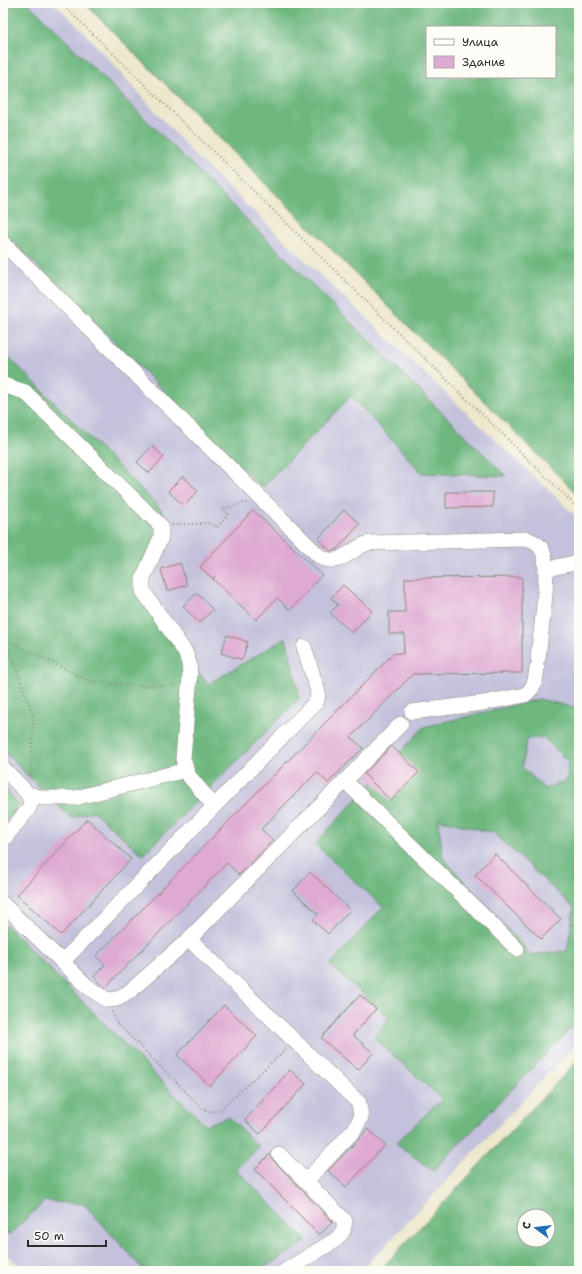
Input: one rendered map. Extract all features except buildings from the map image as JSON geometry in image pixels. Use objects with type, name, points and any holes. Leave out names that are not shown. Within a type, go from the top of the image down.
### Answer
[{"type":"lane","points":[[3,244],[319,556],[328,561],[335,561],[360,545],[369,543],[527,538],[538,544],[544,553],[547,569],[535,681],[532,688],[526,695],[483,703],[412,712]]},
{"type":"lane","points":[[3,385],[25,392],[161,526],[161,538],[143,578],[143,591],[185,652],[189,663],[189,685],[183,750],[186,770],[192,781],[214,806]]},
{"type":"lane","points":[[547,569],[579,562]]},
{"type":"lane","points":[[62,962],[317,702],[318,692],[304,647]]},
{"type":"lane","points":[[3,904],[88,987],[107,1000],[117,999],[129,992],[189,939],[401,724]]},
{"type":"lane","points":[[3,768],[28,794],[31,803],[28,810],[3,840]]},
{"type":"lane","points":[[28,794],[43,798],[75,798],[186,770]]},
{"type":"lane","points":[[345,781],[517,949]]},
{"type":"lane","points":[[189,939],[359,1103],[360,1117],[355,1129],[306,1181]]},
{"type":"lane","points":[[279,1154],[345,1221],[343,1231],[337,1239],[285,1271]]},
{"type":"path","points":[[61,3],[579,509]]},
{"type":"path","points":[[161,526],[211,523],[217,528],[228,514],[223,509],[262,499]]},
{"type":"path","points":[[3,637],[6,640],[92,682],[146,686],[189,685]]},
{"type":"path","points":[[6,640],[34,718],[28,794]]},
{"type":"path","points":[[107,1000],[116,1022],[202,1108],[211,1112],[220,1110],[295,1041]]},
{"type":"shaded area","points":[[3,3],[54,3],[85,33],[198,159],[579,519],[579,1041],[361,1271],[25,1271],[3,1251]]},
{"type":"green space","points":[[3,3],[28,3],[506,476],[422,473],[351,396],[262,488],[3,232]]},
{"type":"green space","points":[[84,3],[579,3],[579,496]]},
{"type":"green space","points":[[3,351],[163,511],[136,593],[208,684],[286,638],[300,698],[143,855],[93,811],[71,818],[3,751]]},
{"type":"green space","points":[[539,699],[579,709],[579,1020],[433,1171],[396,1143],[442,1099],[374,1038],[389,1017],[330,965],[383,907],[315,844],[424,727]],"holes":[[[543,737],[568,762],[567,780],[545,789],[522,767],[527,739]],[[438,819],[494,833],[574,908],[567,951],[531,955],[443,858]]]},
{"type":"green space","points":[[6,789],[19,806],[3,824],[3,791]]},
{"type":"green space","points":[[3,922],[205,1125],[229,1117],[259,1147],[236,1169],[307,1241],[259,1271],[145,1271],[84,1204],[45,1201],[9,1235],[3,1230]]},
{"type":"green space","points":[[579,1059],[579,1271],[379,1271]]}]
